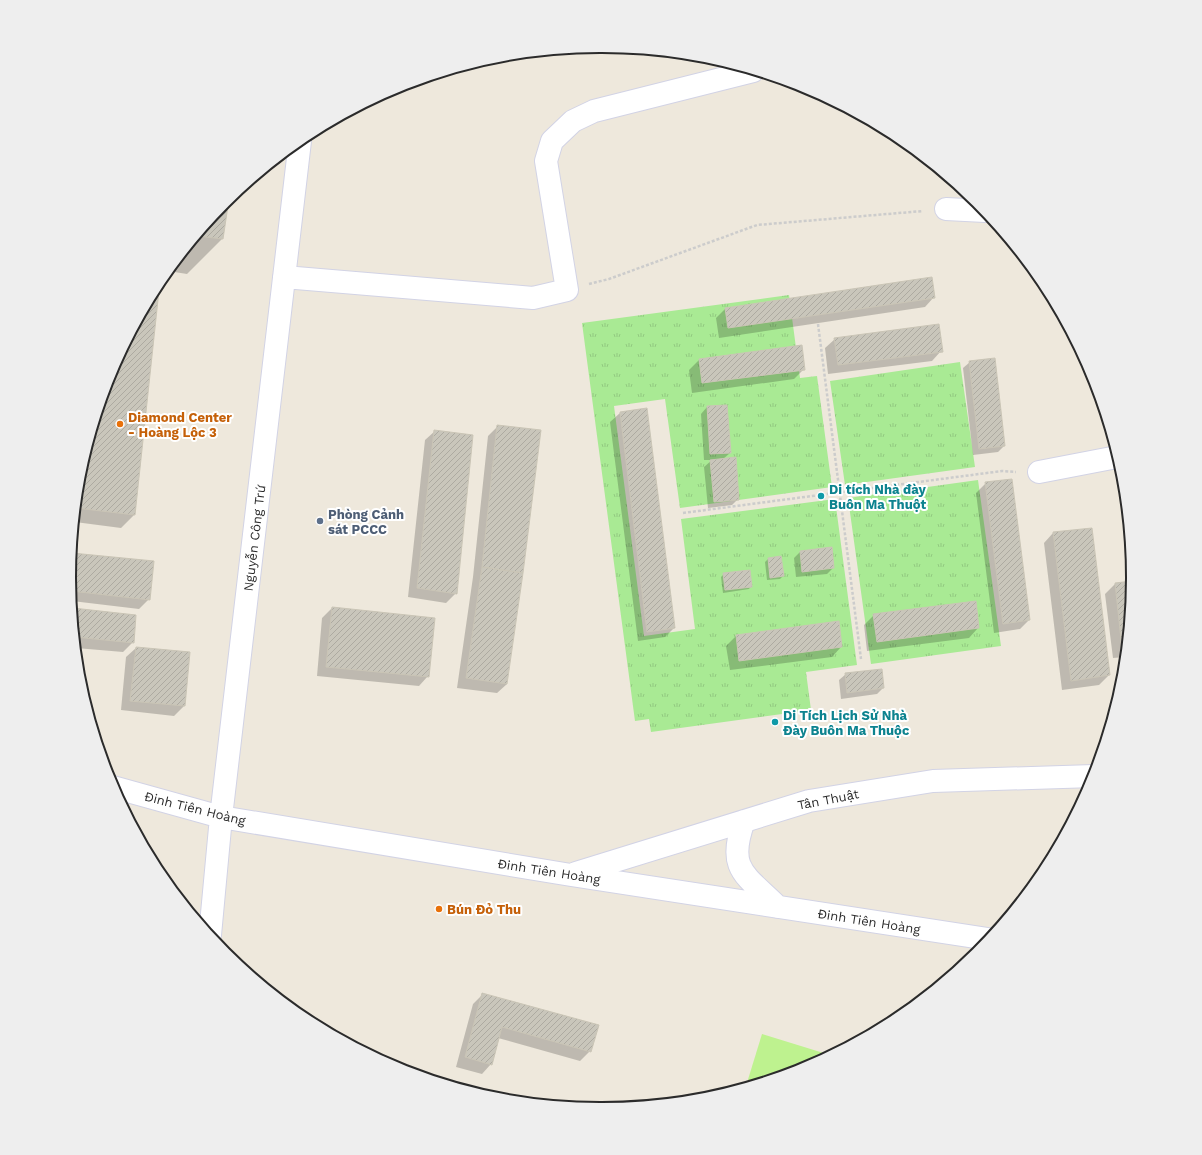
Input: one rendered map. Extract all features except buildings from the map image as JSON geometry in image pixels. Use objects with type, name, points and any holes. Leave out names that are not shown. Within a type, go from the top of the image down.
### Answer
[{"type":"street","points":[[284,277],[533,298],[567,290],[546,161],[552,141],[573,122],[594,111],[744,73]]},
{"type":"street","name":"Nguyễn Công Trứ","points":[[211,927],[221,817],[299,149]]},
{"type":"street","points":[[946,209],[975,210]]},
{"type":"street","points":[[1039,472],[1111,458]]},
{"type":"street","name":"Tân Thuật","points":[[571,875],[809,801],[933,781],[1087,776]]},
{"type":"street","name":"Đinh Tiên Hoàng","points":[[121,789],[221,817],[571,875],[981,938]]},
{"type":"street","points":[[744,821],[736,848],[737,864],[778,907]]},
{"type":"path","points":[[567,290],[609,279],[757,225],[946,209]]},
{"type":"path","points":[[818,324],[861,659]]},
{"type":"path","points":[[683,513],[1002,471]]},
{"type":"green space","points":[[789,295],[800,378],[817,376],[832,487],[680,508],[665,399],[614,406],[644,636],[695,629],[681,519],[835,499],[857,665],[806,672],[811,710],[651,732],[649,719],[635,721],[582,323]]},
{"type":"green space","points":[[960,362],[975,467],[845,485],[830,381]]},
{"type":"green space","points":[[978,480],[1001,646],[871,664],[848,498]]},
{"type":"green space","points":[[762,1034],[823,1053],[770,1074],[748,1081]]},
{"type":"place","name":"Diamond Center - Hoàng Lộc 3","points":[[120,424]]},
{"type":"place","name":"Di tích Nhà đày Buôn Ma Thuột","points":[[821,496]]},
{"type":"place","name":"Phòng Cảnh sát PCCC","points":[[320,521]]},
{"type":"place","name":"Di Tích Lịch Sử Nhà Đày Buôn Ma Thuộc","points":[[775,722]]},
{"type":"place","name":"Bún Đỏ Thu","points":[[439,909]]}]
